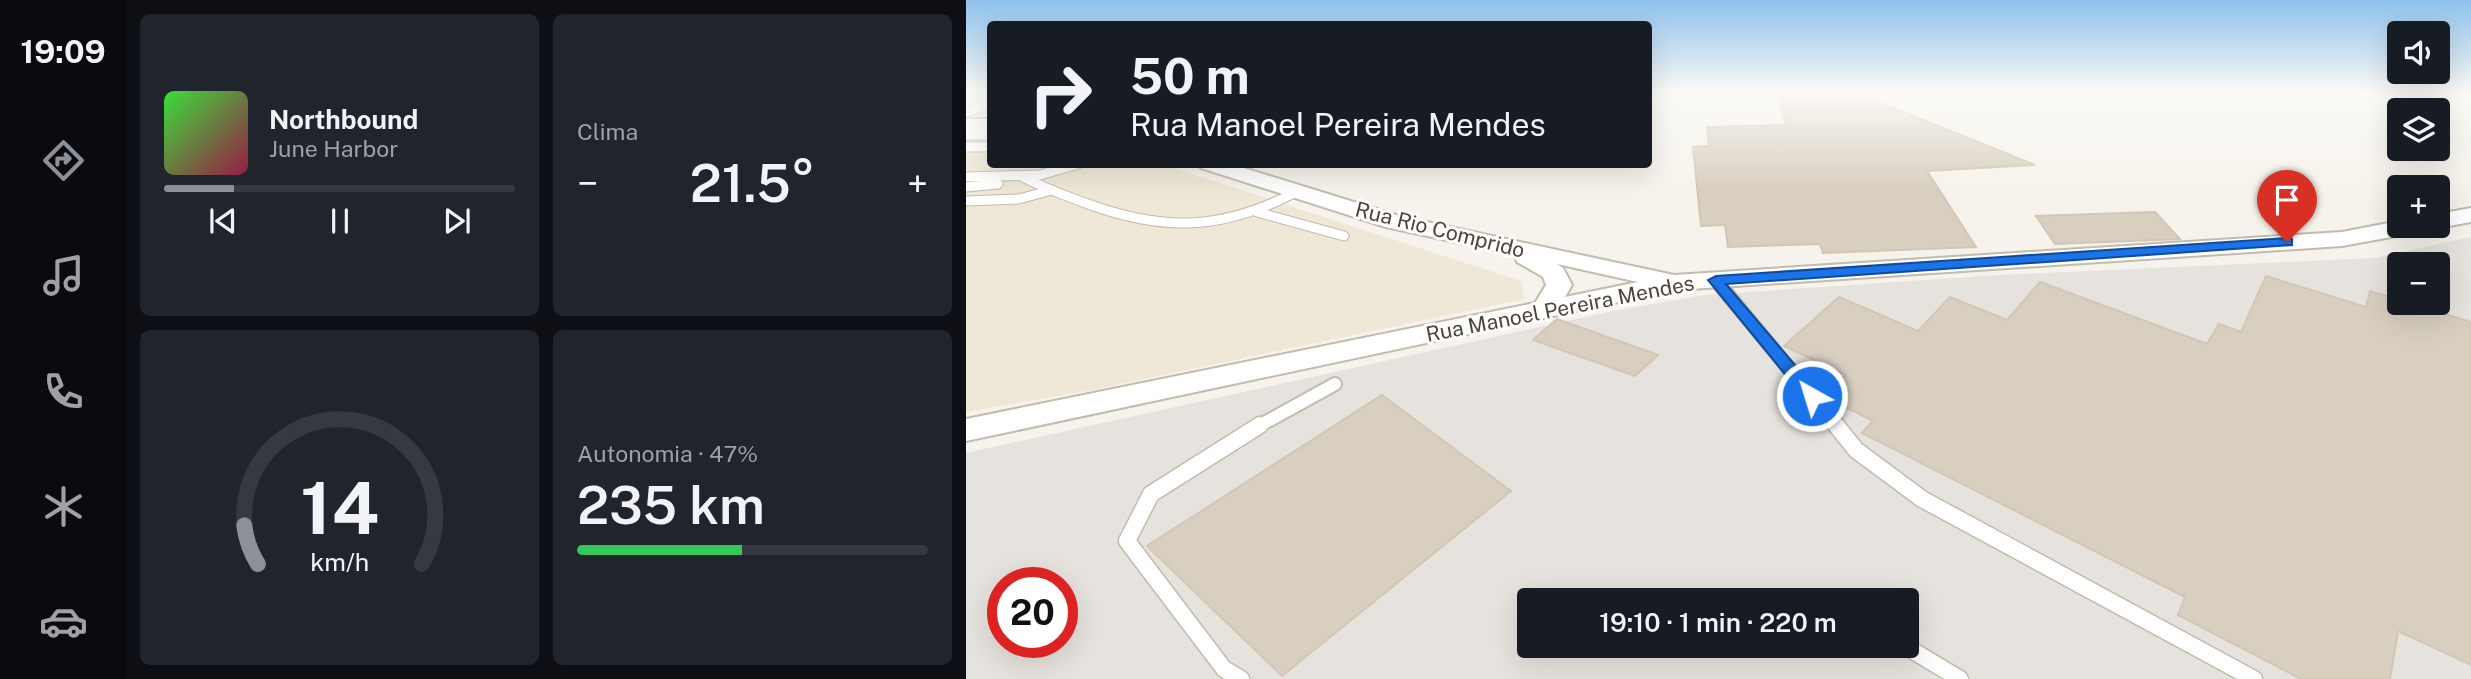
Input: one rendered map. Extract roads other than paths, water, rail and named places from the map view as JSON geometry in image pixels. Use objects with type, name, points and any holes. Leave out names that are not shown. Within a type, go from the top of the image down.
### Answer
[{"type":"street","points":[[966,125],[987,125]]},
{"type":"street","name":"Rua Rio Comprido","points":[[1221,168],[1394,222],[1675,282]]},
{"type":"street","points":[[2450,219],[2471,215]]},
{"type":"street","name":"Rua Manoel Pereira Mendes","points":[[966,430],[1675,282],[2342,239],[2387,231]]},
{"type":"street","points":[[1507,247],[1554,273],[1559,285],[1557,293],[1544,310]]},
{"type":"lane","points":[[966,135],[987,135]]},
{"type":"lane","points":[[966,147],[987,147]]},
{"type":"lane","points":[[966,187],[1026,179],[1064,168]]},
{"type":"lane","points":[[966,177],[1026,179],[1122,218],[1154,224],[1212,222],[1256,212],[1296,192]]},
{"type":"lane","points":[[966,201],[1019,199],[1052,190]]},
{"type":"lane","points":[[1256,212],[1344,236]]},
{"type":"lane","points":[[1716,280],[1856,450],[1922,499],[2255,679]]},
{"type":"lane","points":[[1241,679],[1224,669],[1127,541],[1152,494],[1248,432],[1335,384]]},
{"type":"lane","points":[[1919,654],[1960,679]]}]
